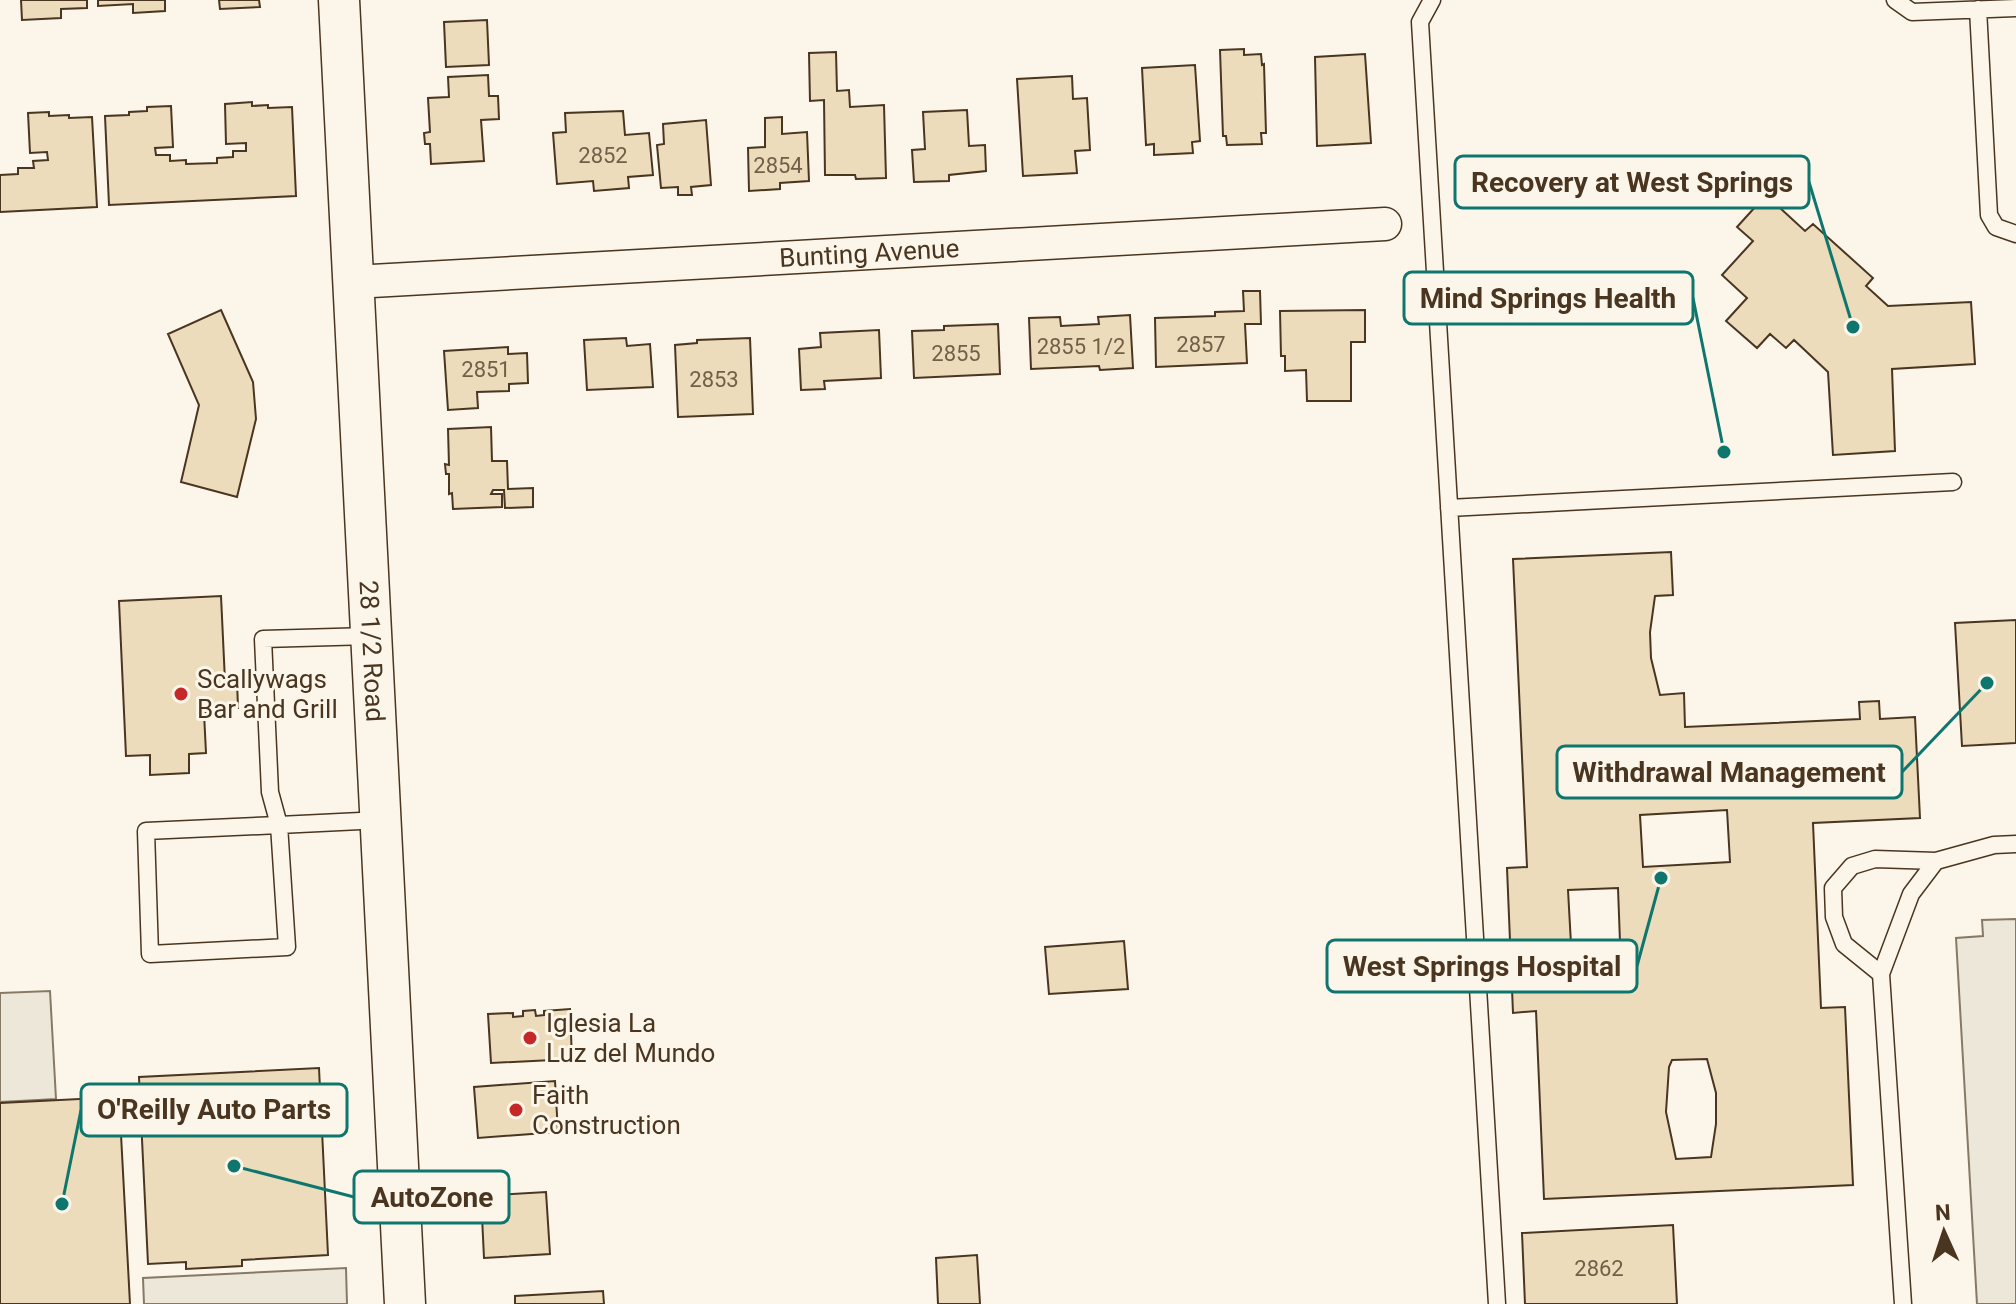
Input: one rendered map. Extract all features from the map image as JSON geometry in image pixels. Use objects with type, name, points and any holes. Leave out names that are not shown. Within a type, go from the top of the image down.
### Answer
[{"type":"street","name":"28 1/2 Road","points":[[339,0],[405,1304]]},
{"type":"street","name":"Bunting Avenue","points":[[354,282],[1385,224]]},
{"type":"lane","points":[[1432,0],[1420,22],[1497,1304]]},
{"type":"lane","points":[[1895,0],[1912,12],[2016,8]]},
{"type":"lane","points":[[1978,9],[1989,215],[1996,227],[2016,234]]},
{"type":"lane","points":[[1449,508],[1953,482]]},
{"type":"lane","points":[[372,636],[263,639],[270,792],[279,825],[287,947],[150,954],[146,831],[279,825],[381,820]]},
{"type":"lane","points":[[1881,974],[1844,944],[1834,917],[1833,888],[1852,866],[1875,859],[1936,861],[1994,845],[2016,844]]},
{"type":"lane","points":[[1903,1304],[1881,974],[1911,894],[1936,861]]},
{"type":"shaded area","points":[[2016,919],[2016,1304],[1977,1304],[1956,938],[1983,936],[1982,920]]},
{"type":"shaded area","points":[[50,991],[56,1099],[0,1102],[0,993]]},
{"type":"shaded area","points":[[346,1268],[347,1304],[144,1304],[143,1278]]},
{"type":"building","points":[[21,0],[87,0],[87,8],[61,9],[61,18],[22,20]]},
{"type":"building","points":[[98,0],[165,0],[165,11],[133,13],[133,4],[98,6]]},
{"type":"building","points":[[219,0],[259,0],[260,7],[220,9]]},
{"type":"building","points":[[487,20],[489,65],[446,67],[444,22]]},
{"type":"building","points":[[1244,49],[1244,55],[1261,54],[1264,64],[1266,133],[1261,133],[1262,144],[1227,145],[1226,136],[1223,136],[1220,50]]},
{"type":"building","points":[[836,52],[837,91],[849,90],[850,107],[884,105],[886,178],[856,179],[855,175],[825,175],[824,100],[810,101],[809,53]]},
{"type":"building","points":[[1365,54],[1371,143],[1317,146],[1315,57]]},
{"type":"building","points":[[1195,65],[1200,141],[1192,142],[1193,153],[1154,155],[1154,144],[1146,145],[1142,68]]},
{"type":"building","points":[[488,75],[489,96],[498,96],[499,119],[481,120],[484,161],[431,164],[430,144],[425,144],[424,133],[430,132],[428,98],[449,97],[448,77]]},
{"type":"building","points":[[1072,76],[1073,99],[1087,98],[1090,150],[1075,151],[1077,173],[1023,176],[1017,79]]},
{"type":"building","points":[[252,102],[252,106],[268,105],[268,108],[292,107],[296,196],[109,205],[105,116],[129,115],[129,112],[147,111],[147,107],[171,106],[173,147],[155,148],[156,155],[170,155],[170,161],[186,160],[186,164],[217,163],[217,158],[233,157],[233,151],[246,151],[246,143],[226,144],[225,104]]},
{"type":"building","points":[[967,110],[969,146],[985,145],[986,171],[949,175],[949,181],[914,182],[912,150],[925,149],[923,112]]},
{"type":"building","points":[[623,111],[625,135],[649,133],[653,175],[628,177],[629,188],[594,191],[593,181],[557,184],[553,133],[566,132],[565,113]]},
{"type":"building","points":[[49,112],[49,116],[92,117],[97,207],[0,212],[0,175],[18,174],[18,168],[34,168],[33,161],[48,160],[47,152],[30,153],[28,113]]},
{"type":"building","points":[[782,117],[782,134],[807,132],[809,181],[780,183],[780,189],[749,191],[748,148],[765,147],[765,118]]},
{"type":"building","points":[[706,120],[711,185],[691,187],[692,195],[678,195],[678,187],[661,188],[657,145],[664,144],[663,124]]},
{"type":"building","points":[[1766,195],[1805,231],[1813,224],[1873,278],[1866,286],[1888,306],[1971,302],[1975,364],[1892,369],[1895,451],[1833,455],[1828,372],[1794,340],[1786,348],[1770,334],[1757,348],[1726,321],[1747,298],[1722,275],[1753,241],[1737,227]]},
{"type":"building","points":[[1243,291],[1260,291],[1261,324],[1245,324],[1247,363],[1156,367],[1155,318],[1215,316],[1215,312],[1244,311]]},
{"type":"building","points":[[221,310],[253,382],[256,419],[237,497],[181,482],[199,405],[168,334]]},
{"type":"building","points":[[1365,310],[1365,342],[1351,342],[1351,401],[1307,401],[1306,370],[1285,371],[1285,356],[1281,356],[1280,311]]},
{"type":"building","points":[[1130,315],[1133,368],[1031,369],[1029,318],[1060,317],[1061,326],[1099,324],[1098,317]]},
{"type":"building","points":[[998,324],[1000,374],[914,378],[912,331]]},
{"type":"building","points":[[879,330],[881,378],[824,381],[825,389],[801,390],[799,349],[821,347],[820,333]]},
{"type":"building","points":[[626,338],[627,346],[650,344],[653,387],[587,390],[584,340]]},
{"type":"building","points":[[750,338],[753,414],[678,417],[675,345],[697,343],[697,340]]},
{"type":"building","points":[[508,347],[508,354],[527,353],[528,383],[509,384],[509,391],[477,392],[478,408],[448,410],[444,351]]},
{"type":"building","points":[[491,427],[492,461],[507,461],[508,489],[533,488],[533,507],[505,508],[504,490],[493,490],[491,494],[502,494],[502,507],[453,509],[445,464],[449,465],[448,429]]},
{"type":"building","points":[[1671,552],[1673,595],[1655,596],[1650,632],[1651,658],[1660,695],[1684,693],[1685,727],[1860,719],[1859,702],[1879,701],[1880,719],[1915,717],[1920,818],[1813,823],[1821,1008],[1845,1007],[1853,1185],[1544,1199],[1536,1011],[1513,1013],[1507,868],[1527,867],[1513,559]],"holes":[[[1727,810],[1730,862],[1643,867],[1640,815]],[[1618,888],[1620,942],[1571,944],[1568,890]],[[1707,1059],[1716,1093],[1716,1124],[1711,1157],[1676,1159],[1666,1112],[1672,1060]]]},
{"type":"building","name":"Scallywags Bar and Grill","points":[[221,596],[225,681],[237,681],[238,708],[204,713],[206,753],[189,754],[189,773],[150,775],[150,755],[126,756],[119,601]]},
{"type":"building","points":[[2016,620],[2016,743],[1962,746],[1955,623]]},
{"type":"building","points":[[1124,941],[1128,989],[1049,994],[1045,947]]},
{"type":"building","name":"Iglesia La Luz del Mundo","points":[[570,1009],[572,1059],[491,1063],[488,1014],[513,1013],[513,1017],[523,1016],[523,1011],[535,1010],[536,1016],[544,1015],[544,1011]]},
{"type":"building","points":[[319,1068],[328,1255],[242,1260],[242,1266],[186,1269],[186,1262],[148,1264],[139,1077]]},
{"type":"building","name":"Faith Construction","points":[[555,1081],[558,1132],[478,1138],[474,1087]]},
{"type":"building","points":[[119,1097],[130,1304],[0,1304],[0,1103]]},
{"type":"building","points":[[546,1192],[550,1254],[484,1258],[481,1196]]},
{"type":"building","points":[[1673,1225],[1677,1304],[1525,1304],[1522,1233]]},
{"type":"building","points":[[977,1255],[980,1304],[938,1304],[936,1258]]},
{"type":"building","points":[[603,1291],[604,1304],[515,1304],[515,1296]]},
{"type":"place","name":"Recovery at West Springs","points":[[1853,327]]},
{"type":"place","name":"Mind Springs Health","points":[[1724,452]]},
{"type":"place","name":"Withdrawal Management","points":[[1987,683]]},
{"type":"place","name":"Scallywags Bar and Grill","points":[[181,694]]},
{"type":"place","name":"West Springs Hospital","points":[[1661,878]]},
{"type":"place","name":"Iglesia La Luz del Mundo","points":[[530,1038]]},
{"type":"place","name":"Faith Construction","points":[[516,1110]]},
{"type":"place","name":"AutoZone","points":[[234,1166]]},
{"type":"place","name":"O'Reilly Auto Parts","points":[[62,1204]]}]
